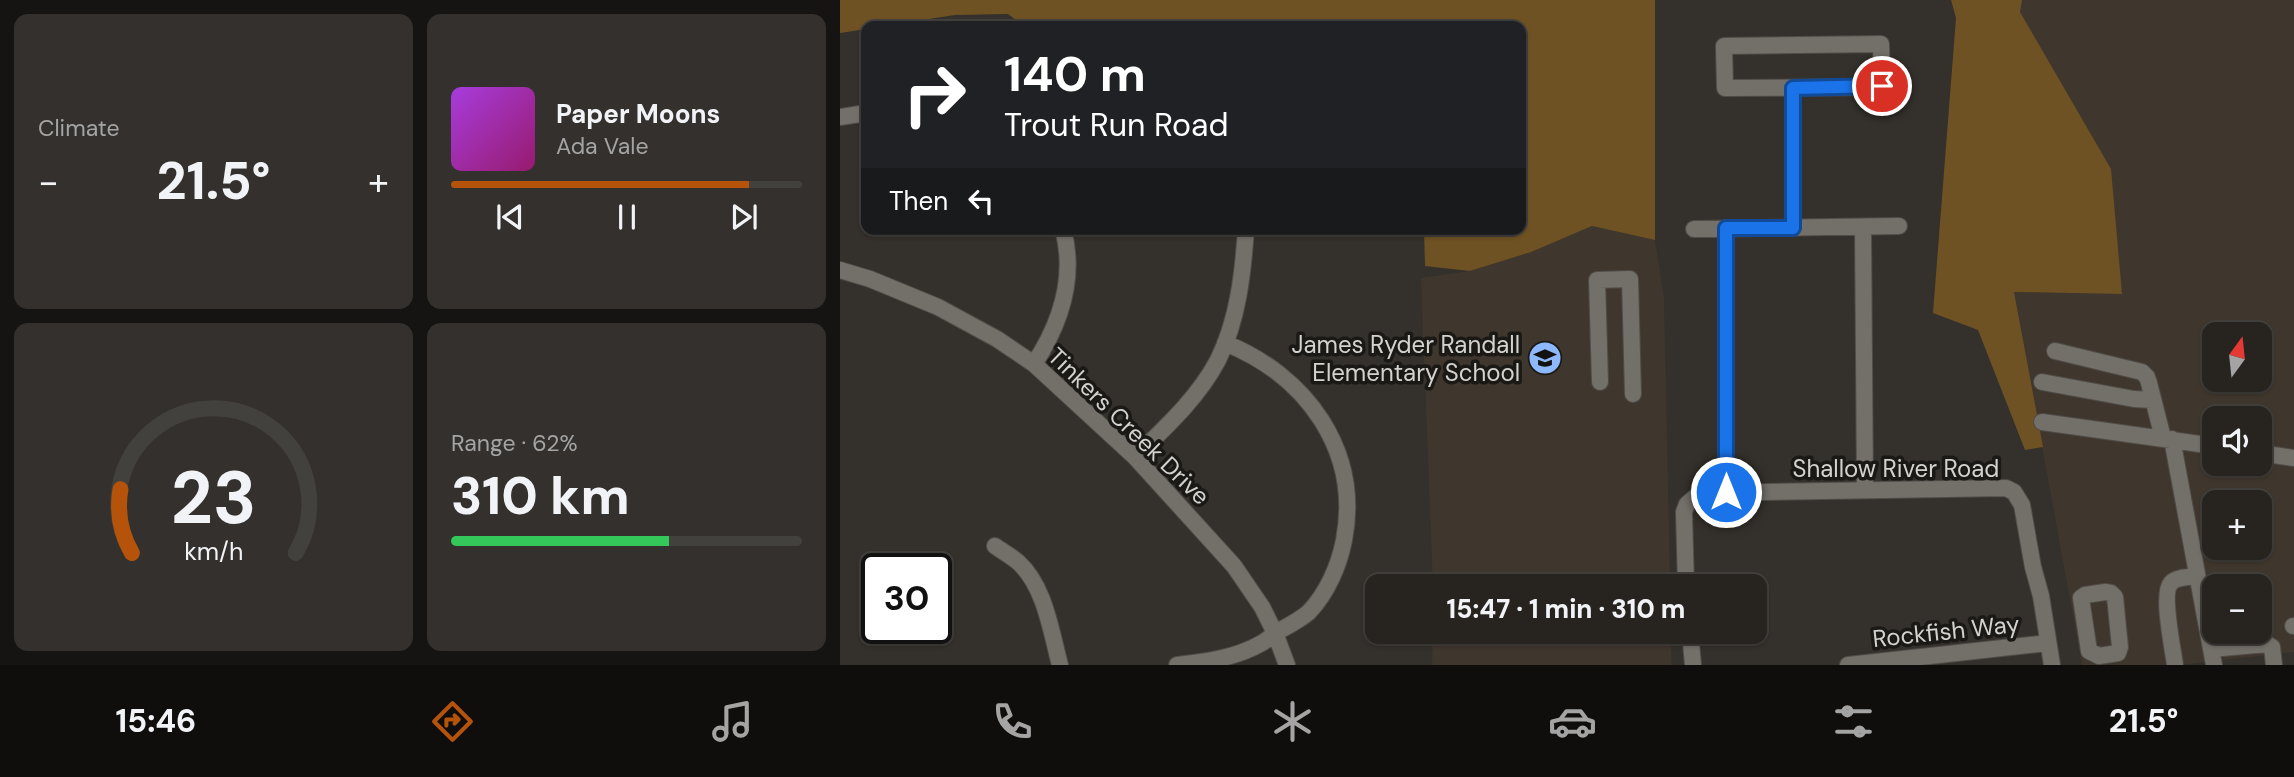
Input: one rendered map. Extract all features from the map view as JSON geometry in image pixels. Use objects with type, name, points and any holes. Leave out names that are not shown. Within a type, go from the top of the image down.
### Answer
[{"type":"street","points":[[1881,44],[1882,86],[1793,88],[1725,88],[1724,46],[1881,44]]},
{"type":"street","points":[[1793,88],[1793,228]]},
{"type":"street","points":[[840,117],[861,114]]},
{"type":"street","points":[[1694,229],[1899,226]]},
{"type":"street","points":[[1863,227],[1865,490]]},
{"type":"street","points":[[1726,228],[1726,492]]},
{"type":"street","points":[[1034,364],[1054,331],[1064,300],[1069,263],[1064,235]]},
{"type":"street","points":[[1135,457],[1181,412],[1217,360],[1225,343],[1241,284],[1245,235]]},
{"type":"street","name":"Tinkers Creek Drive","points":[[840,270],[903,292],[946,311],[997,339],[1034,364],[1135,457],[1239,572],[1253,591],[1275,633],[1287,665]]},
{"type":"street","points":[[1600,382],[1597,280],[1630,279],[1633,394]]},
{"type":"street","points":[[1177,665],[1213,660],[1247,650],[1307,613],[1316,604],[1331,579],[1347,520],[1347,484],[1332,440],[1319,416],[1287,380],[1256,358],[1225,343]]},
{"type":"street","points":[[2055,351],[2142,372],[2147,377],[2168,438],[2212,657],[2267,644],[2272,648],[2274,665]]},
{"type":"street","points":[[2042,382],[2153,400]]},
{"type":"street","points":[[2042,422],[2202,444]]},
{"type":"street","points":[[2272,455],[2294,458]]},
{"type":"street","name":"Shallow River Road","points":[[1686,574],[1684,512],[1686,504],[1700,493],[2006,488],[2014,492],[2022,505],[2052,665]]},
{"type":"street","points":[[995,546],[1019,563],[1031,579],[1047,616],[1060,665]]},
{"type":"street","points":[[2175,665],[2166,595],[2170,583],[2174,580],[2197,576]]},
{"type":"street","name":"Rockfish Way","points":[[1848,665],[2048,643]]},
{"type":"street","points":[[1691,644],[1693,665]]},
{"type":"shaded area","points":[[840,0],[1655,0],[1655,240],[1592,226],[1531,252],[1470,271],[1425,266],[1424,235],[1526,235],[1526,21],[1017,21],[1008,14],[955,15],[916,21],[861,21],[861,30],[840,33]]},
{"type":"shaded area","points":[[1951,0],[2022,0],[2020,12],[2111,169],[2122,294],[2014,292],[2043,447],[2025,450],[1978,330],[1933,313],[1956,18]]},
{"type":"shaded area","points":[[2022,0],[2294,0],[2294,652],[2179,665],[2082,665],[2014,292],[2122,294],[2020,12]]},
{"type":"shaded area","name":"James Ryder Randall Elementary School","points":[[1592,226],[1655,240],[1664,299],[1670,574],[1433,574],[1421,278],[1470,271],[1531,252]]},
{"type":"shaded area","points":[[1433,644],[1671,644],[1671,665],[1432,665]]},
{"type":"place","name":"James Ryder Randall Elementary School","points":[[1545,358]]},
{"type":"route","points":[[1726,492],[1726,228],[1793,228],[1793,88],[1882,86]]}]
